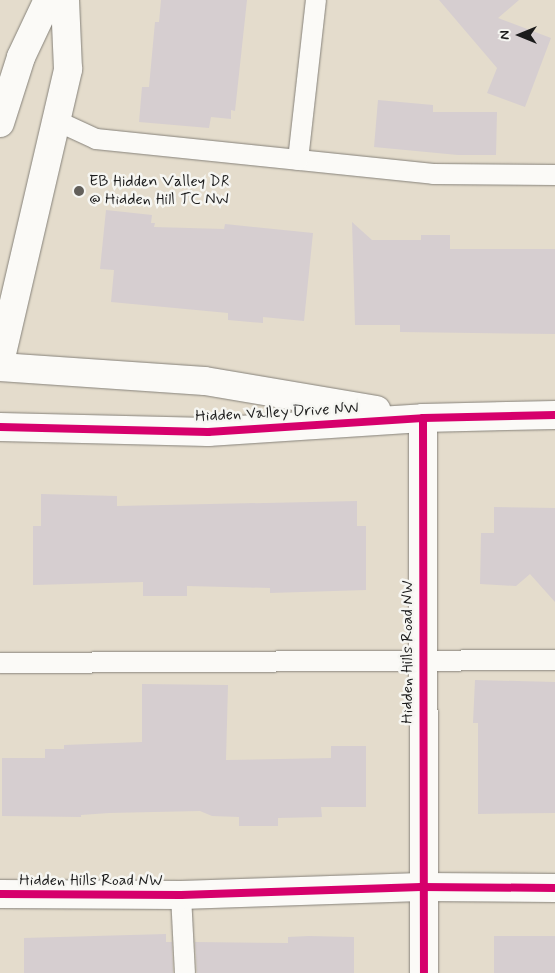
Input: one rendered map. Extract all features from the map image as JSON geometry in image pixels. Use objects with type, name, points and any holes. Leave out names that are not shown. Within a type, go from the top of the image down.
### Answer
[{"type":"street","points":[[0,123],[21,58],[48,0]]},
{"type":"street","points":[[0,362],[68,69],[66,0]]},
{"type":"street","name":"Hidden Valley Drive NW","points":[[0,367],[205,381],[423,418]]},
{"type":"street","name":"Hidden Valley Drive NW","points":[[0,427],[208,432],[423,418],[555,415]]},
{"type":"street","name":"Hidden Hills Road NW","points":[[423,418],[421,887],[424,973]]},
{"type":"street","points":[[421,887],[555,888]]},
{"type":"street","name":"Hidden Hills Road NW","points":[[0,894],[181,895],[421,887]]},
{"type":"lane","points":[[298,160],[316,0]]},
{"type":"lane","points":[[57,121],[96,138],[298,160],[433,174],[555,175]]},
{"type":"lane","points":[[0,663],[555,660]]},
{"type":"lane","points":[[181,895],[185,973]]},
{"type":"building","points":[[161,0],[247,0],[235,111],[231,110],[231,119],[211,117],[209,128],[139,122],[142,87],[149,87],[155,22],[159,22]]},
{"type":"building","points":[[439,0],[519,0],[498,18],[551,38],[525,107],[487,93],[497,68]]},
{"type":"building","points":[[378,100],[433,105],[433,112],[497,112],[496,155],[458,155],[374,147]]},
{"type":"building","points":[[106,210],[152,215],[151,223],[155,223],[154,227],[224,229],[225,224],[313,233],[304,321],[263,317],[263,323],[228,320],[228,313],[111,302],[114,270],[100,269]]},
{"type":"building","points":[[352,222],[372,240],[421,240],[421,235],[450,235],[450,249],[555,249],[555,334],[400,332],[400,325],[355,325]]},
{"type":"building","points":[[41,494],[117,496],[117,506],[357,501],[357,526],[366,526],[366,590],[270,593],[270,588],[187,586],[187,596],[143,596],[143,582],[33,585],[33,526],[41,526]]},
{"type":"building","points":[[494,507],[555,508],[555,602],[530,574],[516,586],[480,584],[481,533],[494,533]]},
{"type":"building","points":[[475,680],[555,682],[555,813],[478,814],[478,723],[473,723]]},
{"type":"building","points":[[142,684],[228,685],[226,760],[331,758],[331,746],[366,746],[366,807],[321,807],[322,817],[278,818],[278,826],[239,826],[239,817],[212,816],[200,811],[109,813],[81,815],[81,817],[2,816],[2,758],[45,758],[45,749],[64,749],[64,745],[142,742]]},
{"type":"building","points":[[166,934],[166,942],[172,942],[173,973],[24,973],[24,938]]},
{"type":"building","points":[[494,936],[555,936],[555,973],[494,973]]},
{"type":"building","points":[[288,937],[354,937],[354,973],[197,973],[195,942],[288,943]]},
{"type":"cycle path","points":[[0,427],[208,432],[423,418],[555,415]]},
{"type":"cycle path","points":[[423,418],[424,973]]},
{"type":"cycle path","points":[[0,894],[181,895],[421,887],[555,888]]},
{"type":"place","name":"EB Hidden Valley DR @ Hidden Hill TC NW","points":[[79,191]]}]
